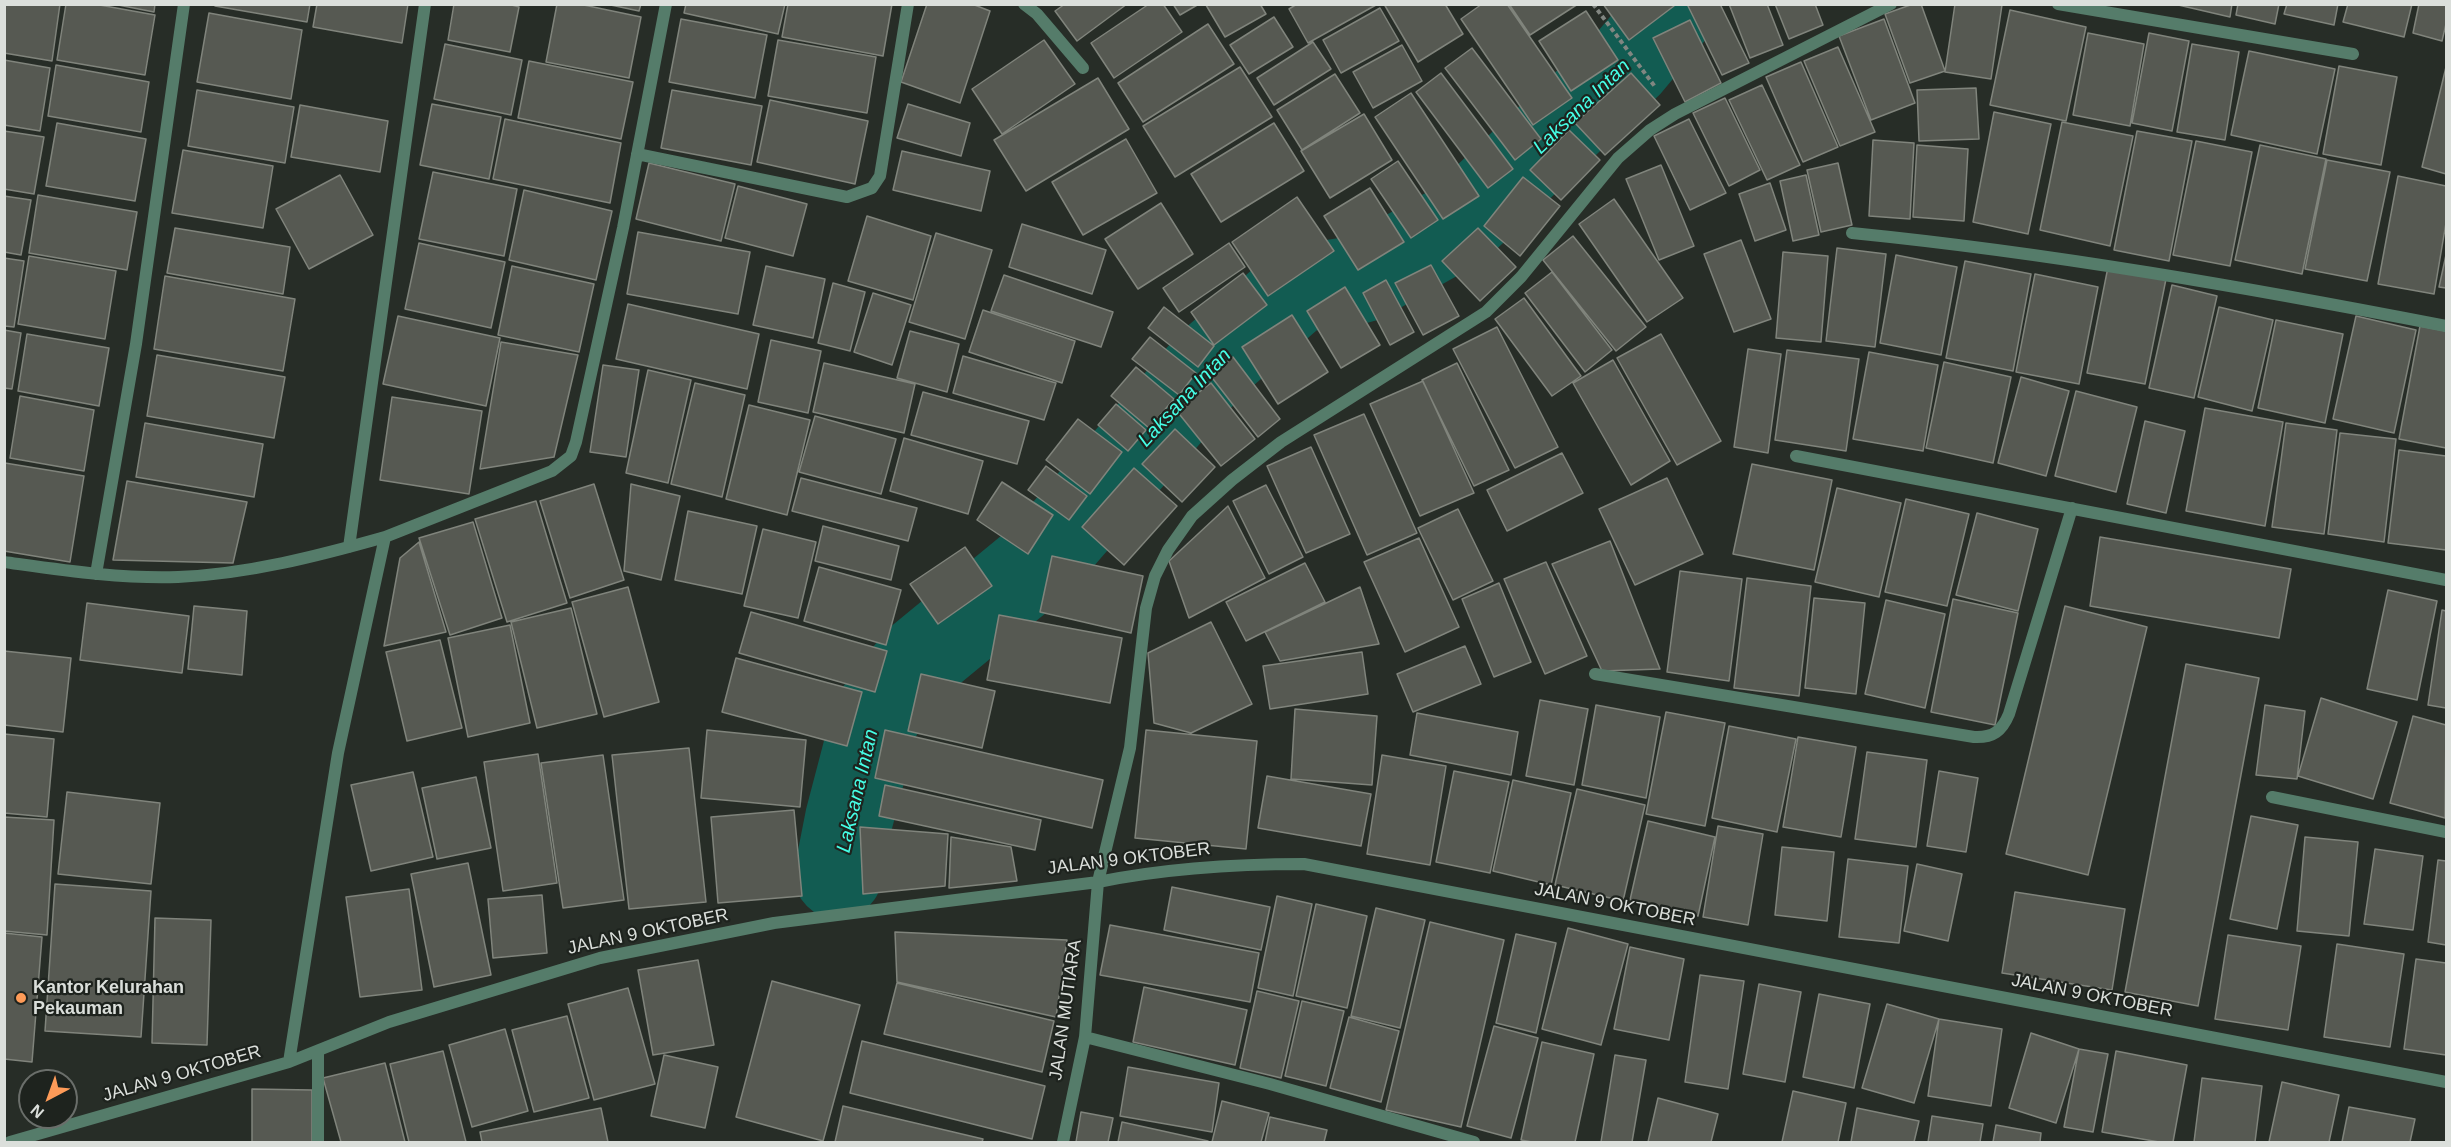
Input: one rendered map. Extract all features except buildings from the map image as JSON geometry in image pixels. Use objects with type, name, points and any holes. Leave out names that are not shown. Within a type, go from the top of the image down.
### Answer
[{"type":"street","points":[[96,574],[136,344],[184,4]]},
{"type":"street","points":[[349,547],[425,4]]},
{"type":"street","points":[[4,562],[96,574],[178,577],[242,571],[385,537],[552,471],[571,456],[576,442],[637,154],[666,4]]},
{"type":"street","points":[[637,154],[847,197],[872,188],[880,176],[908,4]]},
{"type":"street","points":[[1024,4],[1037,14],[1083,68]]},
{"type":"street","name":"JALAN MUTIARA","points":[[1063,1143],[1084,1037],[1098,882],[1130,748],[1146,608],[1155,576],[1168,550],[1192,516],[1232,480],[1281,442],[1486,312],[1521,277],[1618,158],[1650,130],[1675,114],[1891,4]]},
{"type":"street","points":[[2058,4],[2353,54]]},
{"type":"street","points":[[1852,233],[1970,244],[2258,289],[2446,326]]},
{"type":"street","points":[[1796,456],[2446,580]]},
{"type":"street","points":[[1595,674],[1974,738],[1987,738],[2004,726],[2009,714],[2072,508]]},
{"type":"street","points":[[289,1062],[338,753],[385,537]]},
{"type":"street","points":[[2272,797],[2446,832]]},
{"type":"street","name":"JALAN 9 OKTOBER","points":[[10,1143],[289,1062],[389,1022],[600,958],[774,923],[1098,882],[1150,871],[1237,864],[1304,864],[2446,1082]]},
{"type":"street","points":[[1084,1037],[1270,1084],[1474,1143]]},
{"type":"street","points":[[318,1050],[318,1143]]},
{"type":"path","points":[[1593,4],[1675,114]]},
{"type":"waterway","name":"Laksana Intan","points":[[838,875],[849,819],[876,716],[917,662],[1041,560],[1210,365],[1297,289],[1362,279],[1458,225],[1628,64],[1678,4]]},
{"type":"place","name":"Kantor Kelurahan Pekauman","points":[[21,998]]}]
